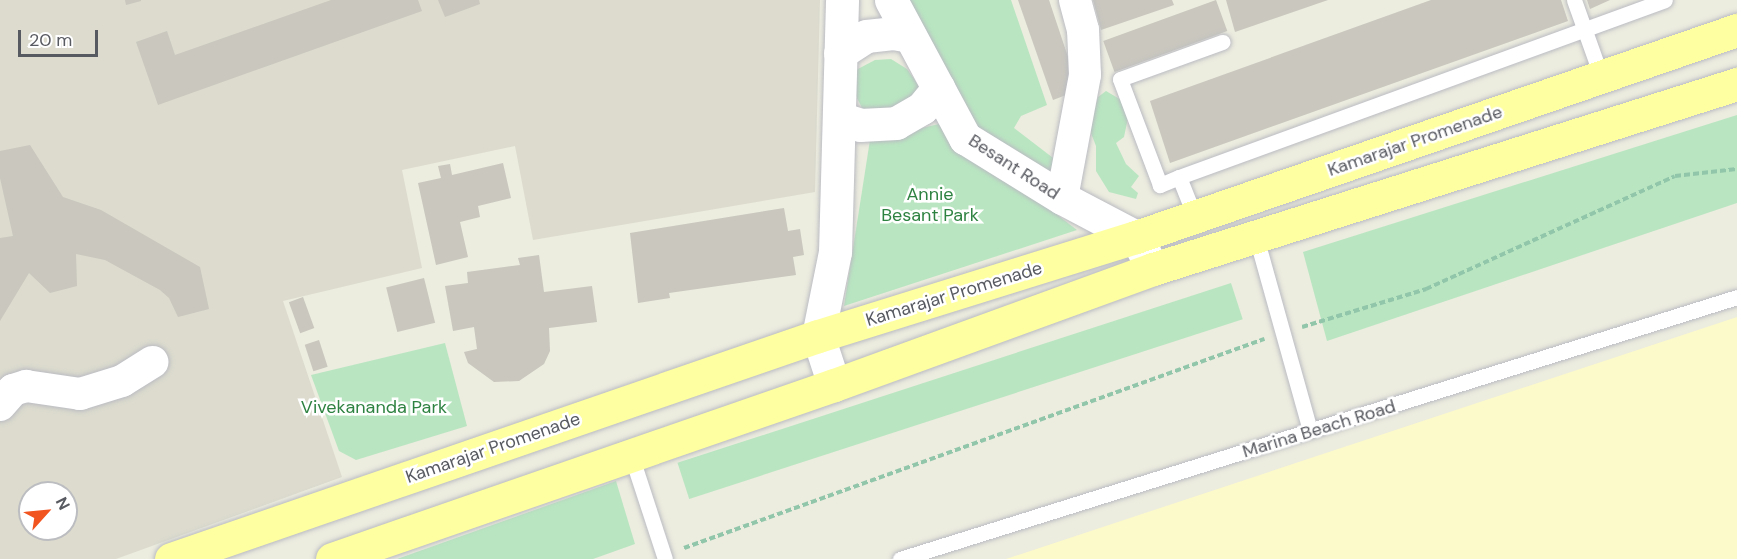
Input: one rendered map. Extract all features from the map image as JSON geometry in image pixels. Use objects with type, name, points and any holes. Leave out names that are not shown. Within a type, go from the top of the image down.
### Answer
[{"type":"main road","points":[[834,385],[818,336],[835,252],[842,0]]},
{"type":"main road","name":"Besant Road","points":[[891,0],[965,138],[1062,198],[1136,237]]},
{"type":"main road","name":"Kamarajar Promenade","points":[[171,559],[818,336],[1136,237],[1737,30]]},
{"type":"main road","points":[[840,53],[866,36],[893,33],[910,36]]},
{"type":"main road","points":[[332,559],[834,385],[1153,269],[1737,84]]},
{"type":"main road","points":[[839,118],[860,125],[896,123],[922,108],[938,88]]},
{"type":"main road","points":[[1136,237],[1153,269]]},
{"type":"street","points":[[1062,198],[1085,75],[1083,30],[1076,0]]},
{"type":"street","points":[[0,405],[13,390],[26,386],[80,394],[122,381],[152,362]]},
{"type":"lane","points":[[1574,0],[1601,76]]},
{"type":"lane","points":[[1222,42],[1120,79],[1160,185],[1665,0]]},
{"type":"lane","points":[[1179,177],[1195,217]]},
{"type":"lane","points":[[1256,237],[1310,431]]},
{"type":"lane","name":"Marina Beach Road","points":[[900,559],[1737,297]]},
{"type":"lane","points":[[631,455],[664,557]]},
{"type":"path","points":[[664,557],[1282,333],[1426,289],[1675,176],[1737,169]]},
{"type":"shaded area","points":[[0,0],[820,0],[815,192],[533,240],[515,146],[402,170],[422,268],[283,301],[342,477],[116,559],[0,559]]},
{"type":"green space","points":[[889,0],[1011,0],[1047,105],[1021,116],[1014,128],[1061,164],[1053,177],[967,135]]},
{"type":"green space","points":[[891,59],[907,69],[919,86],[914,116],[867,118],[854,92],[856,70],[875,60]]},
{"type":"green space","points":[[1106,91],[1123,101],[1128,118],[1124,137],[1116,143],[1126,164],[1139,176],[1131,187],[1138,193],[1136,199],[1109,192],[1096,171],[1096,146],[1089,128],[1098,97]]},
{"type":"green space","points":[[1737,115],[1737,203],[1327,341],[1303,252]]},
{"type":"green space","name":"Annie Besant Park","points":[[939,124],[1077,230],[844,306],[870,140]]},
{"type":"green space","points":[[1231,283],[1243,319],[689,499],[677,463]]},
{"type":"green space","name":"Vivekananda Park","points":[[445,343],[467,426],[356,460],[339,451],[311,375]]},
{"type":"green space","points":[[616,481],[635,544],[593,559],[397,559]]},
{"type":"sand","points":[[1737,317],[1737,559],[1006,559]]},
{"type":"building","points":[[125,0],[141,0],[141,1],[126,5]]},
{"type":"building","points":[[331,0],[418,0],[422,11],[158,105],[136,42],[167,31],[175,55]]},
{"type":"building","points":[[438,0],[479,0],[480,4],[445,17]]},
{"type":"building","points":[[1018,0],[1049,0],[1079,90],[1053,100]]},
{"type":"building","points":[[1093,0],[1172,0],[1174,5],[1101,30]]},
{"type":"building","points":[[1216,0],[1227,31],[1115,72],[1103,41]]},
{"type":"building","points":[[1226,0],[1328,0],[1235,32]]},
{"type":"building","points":[[1431,0],[1561,0],[1568,21],[1170,163],[1150,101]]},
{"type":"building","points":[[1587,0],[1610,0],[1590,9]]},
{"type":"building","points":[[30,145],[63,197],[101,210],[200,267],[209,309],[178,317],[169,298],[160,290],[105,260],[76,254],[77,286],[50,293],[29,273],[0,321],[0,238],[13,236],[0,178],[0,151]]},
{"type":"building","points":[[503,163],[511,198],[478,206],[480,217],[460,222],[468,257],[436,265],[418,183],[441,178],[438,166],[450,164],[452,175]]},
{"type":"building","points":[[784,208],[788,231],[800,229],[804,255],[793,257],[796,275],[669,293],[670,298],[638,303],[630,233]]},
{"type":"building","points":[[539,255],[544,292],[592,286],[597,322],[549,328],[550,351],[544,364],[519,381],[494,382],[468,363],[464,352],[477,349],[474,327],[453,331],[445,286],[468,283],[467,272],[520,265],[518,258]]},
{"type":"building","points":[[424,278],[435,323],[397,332],[386,287]]},
{"type":"building","points":[[303,297],[314,328],[300,333],[289,302]]},
{"type":"building","points":[[319,340],[328,367],[313,371],[305,345]]}]
